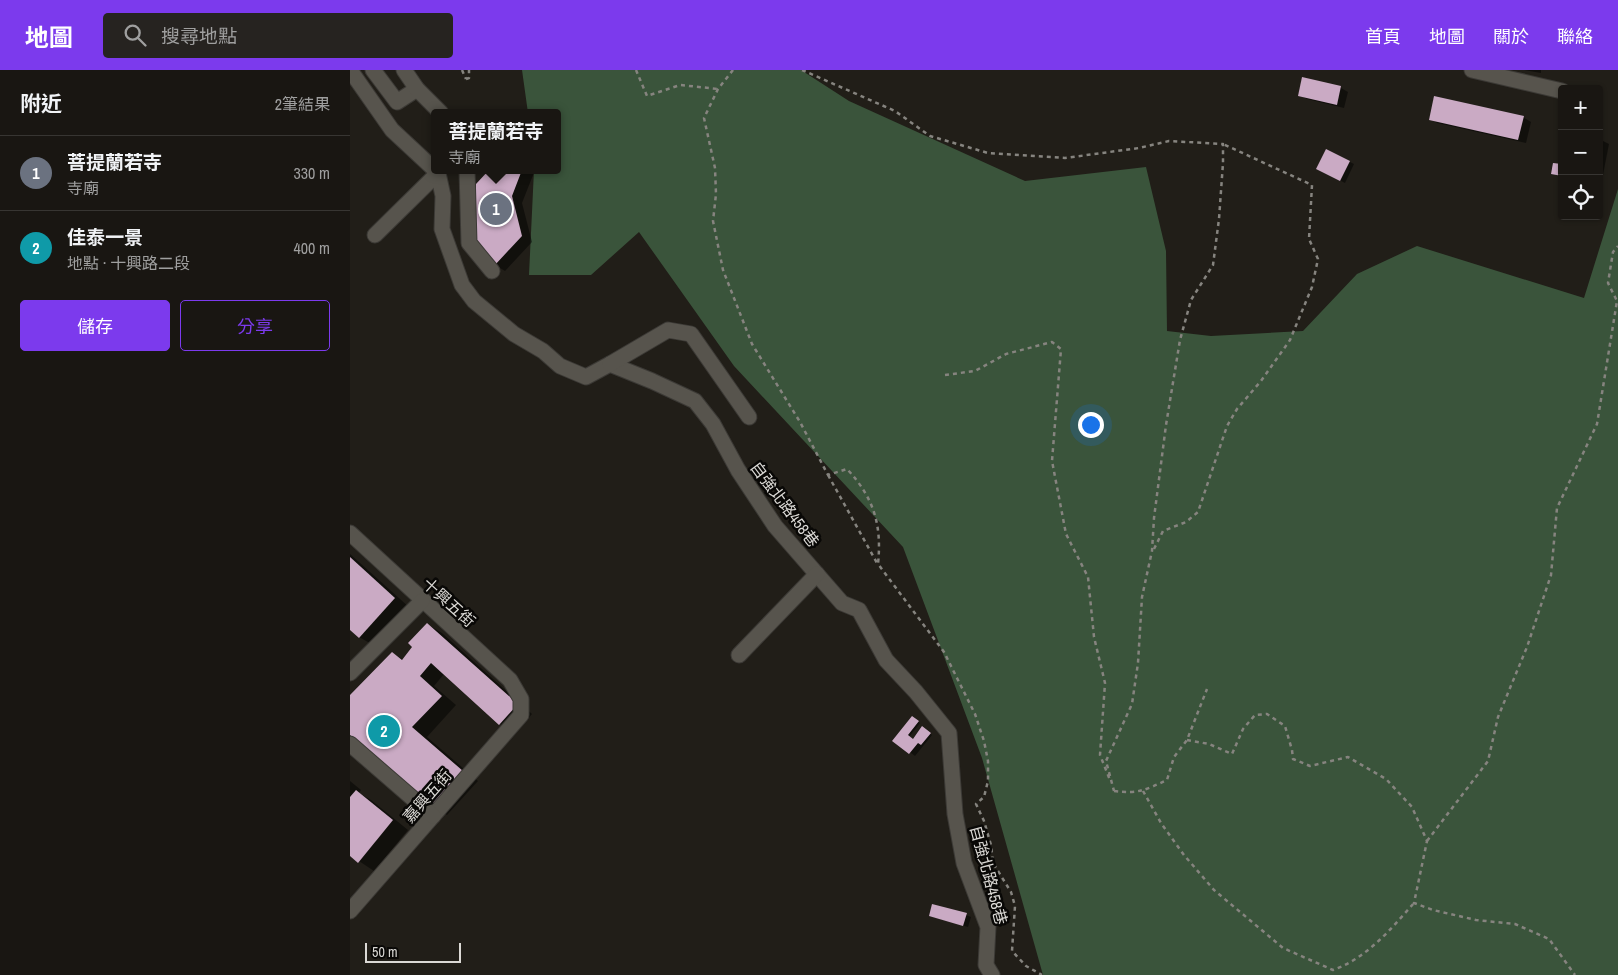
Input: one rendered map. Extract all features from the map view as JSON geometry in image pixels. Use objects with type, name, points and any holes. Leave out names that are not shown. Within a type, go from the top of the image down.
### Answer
[{"type":"street","points":[[350,70],[392,130],[431,166]]},
{"type":"street","points":[[373,70],[397,102],[418,89]]},
{"type":"street","points":[[404,70],[418,89],[437,109]]},
{"type":"street","points":[[1472,70],[1558,90]]},
{"type":"street","points":[[375,235],[433,174]]},
{"type":"street","points":[[437,174],[443,196],[442,229],[462,285],[474,301],[514,334],[542,351],[560,366],[586,378],[668,330],[691,334],[749,417]]},
{"type":"street","points":[[467,174],[469,243],[492,271]]},
{"type":"street","name":"自強北路458巷","points":[[610,364],[694,401],[713,424],[738,470],[775,526],[842,603],[859,610],[886,660],[916,692],[949,733],[955,814],[964,864],[988,927],[986,965],[992,975]]},
{"type":"street","name":"十興五街","points":[[350,533],[510,680],[521,699]]},
{"type":"street","points":[[739,655],[818,574]]},
{"type":"street","points":[[350,673],[422,601]]},
{"type":"street","name":"嘉興五街","points":[[350,911],[521,715],[521,699]]},
{"type":"street","points":[[350,744],[433,816]]},
{"type":"path","points":[[462,70],[466,80],[469,78],[469,70]]},
{"type":"path","points":[[636,70],[647,96],[680,85],[718,89]]},
{"type":"path","points":[[733,70],[718,89],[704,118],[715,168],[716,194],[712,221],[723,270],[752,344],[800,422],[878,564],[944,652],[975,714],[988,761],[988,781],[984,797],[976,804],[984,821],[991,845],[993,863],[1011,892],[1015,906],[1012,952],[1026,966],[1042,975]]},
{"type":"path","points":[[802,70],[895,110],[930,136],[988,153],[1065,158],[1140,148],[1168,141],[1223,144],[1312,185],[1309,239],[1318,259],[1312,287],[1290,340],[1261,381],[1236,409],[1227,426],[1198,512],[1186,522],[1164,531],[1152,551]]},
{"type":"path","points":[[1114,791],[1106,761],[1132,704],[1138,663],[1142,597],[1152,551],[1154,518],[1166,425],[1180,340],[1191,300],[1212,265],[1219,219],[1224,163],[1223,144]]},
{"type":"path","points":[[1143,791],[1160,823],[1214,890],[1283,948],[1333,970],[1344,966],[1360,956],[1388,934],[1414,903],[1427,841],[1488,761],[1498,717],[1526,647],[1551,575],[1557,508],[1597,424],[1617,301],[1608,284],[1614,252],[1618,246]]},
{"type":"path","points":[[945,375],[975,371],[1006,354],[1052,342],[1061,349],[1052,461],[1066,534],[1088,577],[1094,636],[1105,683],[1100,755],[1114,791]]},
{"type":"path","points":[[828,475],[846,469],[858,481],[871,502],[880,547],[878,564]]},
{"type":"path","points":[[1114,791],[1130,793],[1143,791],[1167,780],[1174,758],[1187,740],[1207,689]]},
{"type":"path","points":[[1187,740],[1209,744],[1232,754],[1243,729],[1255,715],[1267,714],[1285,726],[1293,759],[1310,766],[1348,757],[1386,779],[1412,807],[1427,841]]},
{"type":"path","points":[[1414,903],[1432,910],[1476,920],[1515,924],[1549,939],[1575,975]]},
{"type":"green space","points":[[522,70],[801,70],[849,101],[1025,181],[1146,167],[1166,251],[1167,331],[1211,336],[1303,331],[1357,274],[1417,246],[1584,298],[1618,189],[1618,975],[1043,975],[982,758],[903,547],[734,366],[639,232],[591,275],[529,275],[534,174],[561,174],[561,109],[527,109]]},
{"type":"building","points":[[1302,77],[1341,86],[1337,105],[1298,96]]},
{"type":"building","points":[[1434,96],[1524,116],[1518,140],[1429,120]]},
{"type":"building","points":[[1326,149],[1350,161],[1340,181],[1316,169]]},
{"type":"building","points":[[1553,163],[1558,164],[1558,175],[1551,174]]},
{"type":"building","points":[[485,174],[520,174],[512,196],[522,236],[494,266],[474,239],[476,184]]},
{"type":"building","points":[[350,557],[395,598],[359,638],[350,630]]},
{"type":"building","points":[[427,623],[518,704],[499,725],[431,663],[420,676],[442,696],[412,727],[463,771],[431,807],[350,735],[350,695],[392,652],[402,660],[412,647],[408,643]]},
{"type":"building","points":[[912,716],[919,721],[908,735],[913,739],[922,726],[931,733],[921,745],[918,743],[909,754],[892,741]]},
{"type":"building","points":[[356,790],[393,820],[358,863],[350,856],[350,797]]},
{"type":"building","points":[[932,904],[967,913],[963,926],[929,916]]},
{"type":"place","name":"菩提蘭若寺","points":[[496,209]]},
{"type":"place","name":"佳泰一景","points":[[384,731]]}]
